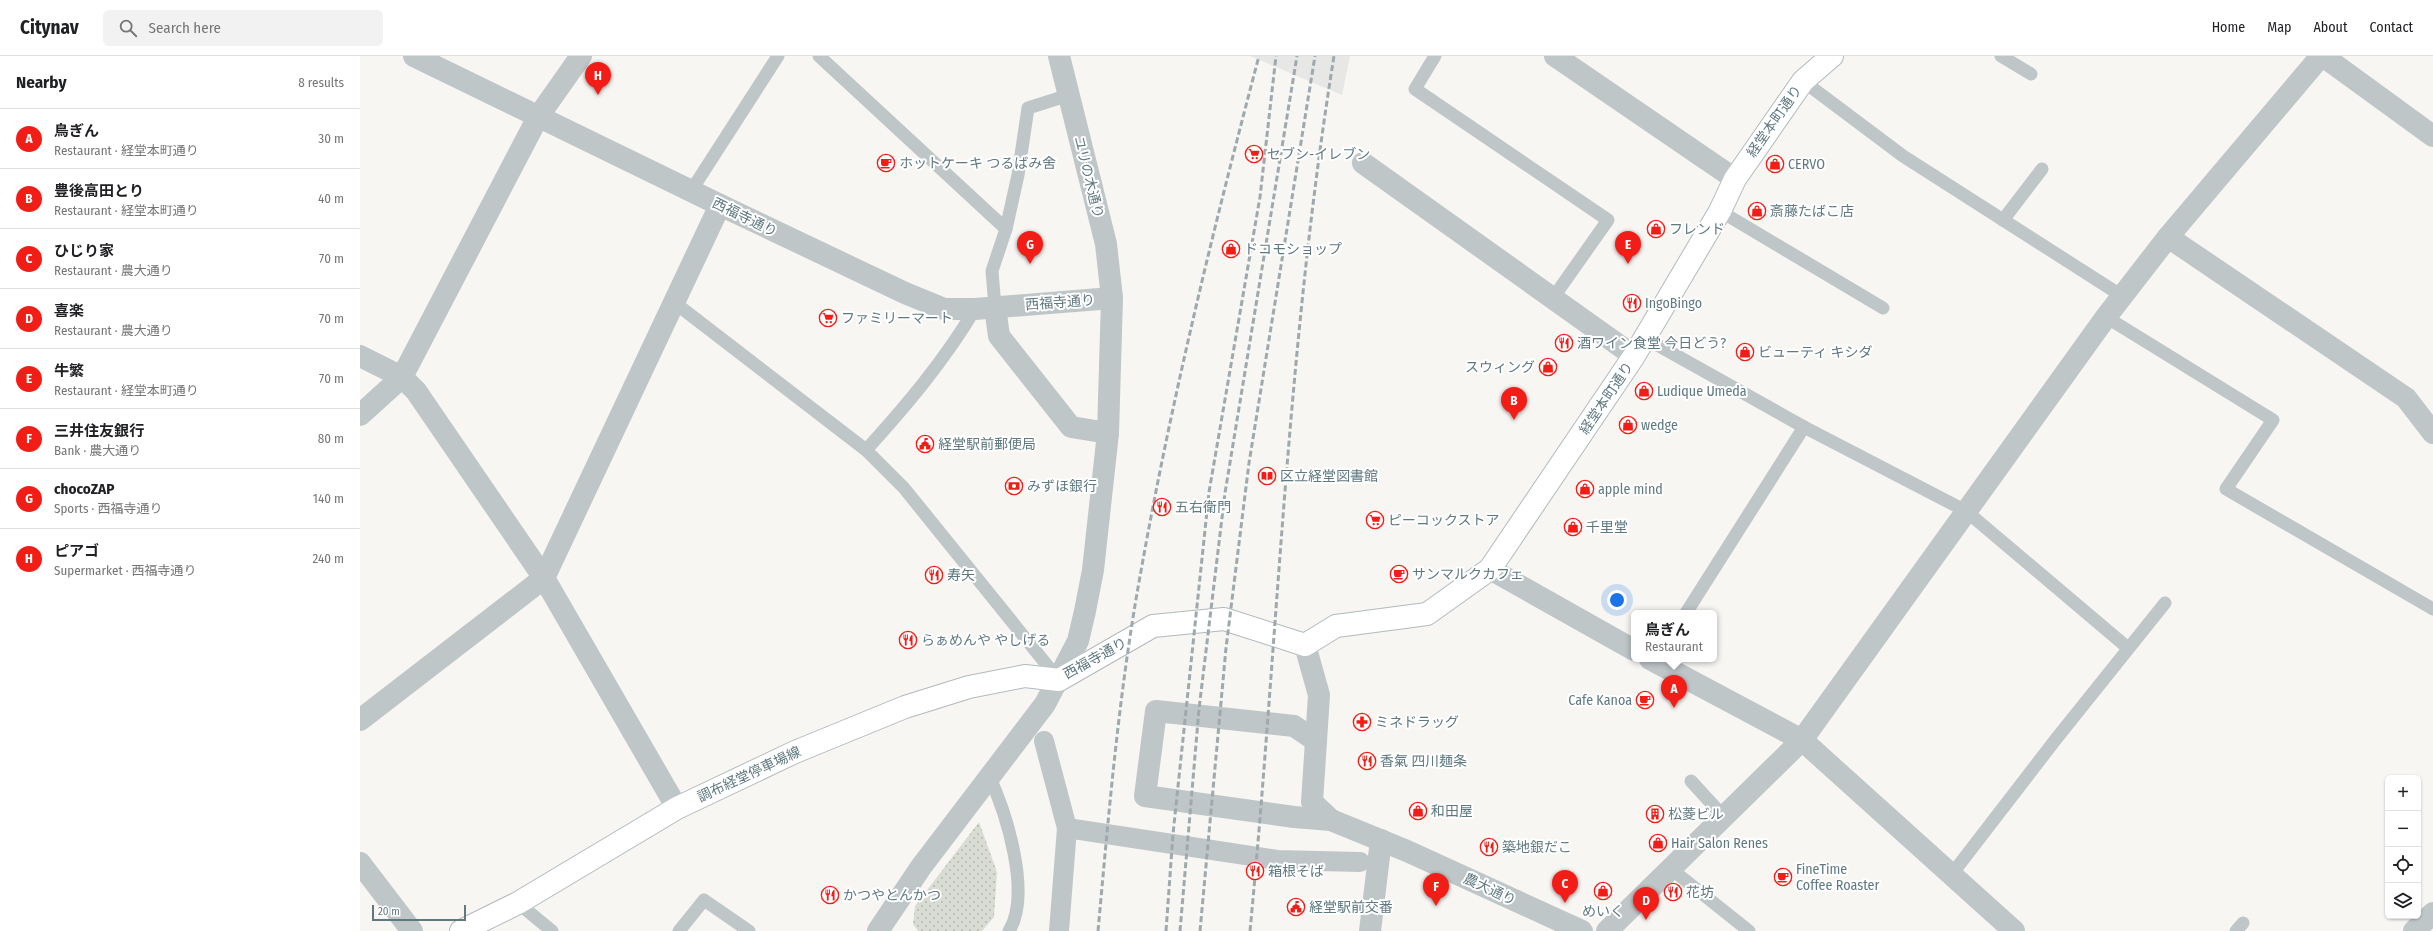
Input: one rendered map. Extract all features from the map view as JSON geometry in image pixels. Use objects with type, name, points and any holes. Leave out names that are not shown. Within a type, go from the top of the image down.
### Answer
[{"type":"main road","name":"経堂本町通り","points":[[1305,645],[1336,626],[1427,614],[1490,569],[1639,347],[1720,211],[1735,179],[1802,81],[1832,56]]},
{"type":"main road","name":"西福寺通り","points":[[1060,680],[1153,626],[1224,619],[1305,645]]},
{"type":"main road","name":"調布経堂停車場線","points":[[461,931],[518,903],[677,808],[796,752],[905,707],[969,687],[1025,676],[1060,680]]},
{"type":"street","name":"西福寺通り","points":[[414,56],[720,205],[905,293],[944,309],[985,308],[1112,298],[1108,433],[1093,570],[1078,641],[1060,680]]},
{"type":"street","points":[[360,415],[402,377],[538,117],[581,56]]},
{"type":"street","name":"ユリの木通り","points":[[1059,56],[1106,244],[1112,298]]},
{"type":"street","points":[[1555,56],[1735,179]]},
{"type":"street","points":[[1606,931],[1802,740],[2106,317],[2168,237],[2322,56],[2433,136]]},
{"type":"street","points":[[1363,163],[1553,298],[1639,347]]},
{"type":"street","points":[[360,720],[544,578],[720,205]]},
{"type":"street","points":[[2168,237],[2406,398],[2433,433]]},
{"type":"street","points":[[985,308],[999,336],[1071,428],[1108,433]]},
{"type":"street","points":[[360,356],[402,377],[416,391],[544,578],[677,808]]},
{"type":"street","points":[[1490,569],[1631,648]]},
{"type":"street","points":[[1305,645],[1320,695],[1312,802],[1331,820]]},
{"type":"street","points":[[1659,662],[1802,740],[2014,931]]},
{"type":"street","points":[[882,929],[921,867],[1045,704],[1060,680]]},
{"type":"street","points":[[1316,741],[1294,726],[1156,711],[1146,796],[1294,817],[1331,820]]},
{"type":"street","points":[[1044,741],[1067,828],[1059,931]]},
{"type":"street","name":"農大通り","points":[[1331,820],[1381,840],[1582,931]]},
{"type":"street","points":[[1067,828],[1277,860],[1360,862]]},
{"type":"street","points":[[1370,931],[1381,840]]},
{"type":"street","points":[[360,863],[412,931]]},
{"type":"street","points":[[2414,931],[2433,913]]},
{"type":"lane","points":[[691,191],[778,56]]},
{"type":"lane","points":[[819,56],[1006,229]]},
{"type":"lane","points":[[1435,56],[1415,90],[1608,220],[1553,298]]},
{"type":"lane","points":[[2001,56],[2031,74]]},
{"type":"lane","points":[[1802,81],[1903,156],[2122,296]]},
{"type":"lane","points":[[866,450],[916,394],[957,339],[985,308],[992,271],[1006,229],[1018,175],[1028,108],[1069,95]]},
{"type":"lane","points":[[2003,220],[2042,169]]},
{"type":"lane","points":[[1720,211],[1883,308]]},
{"type":"lane","points":[[675,303],[866,450],[904,488],[1060,680]]},
{"type":"lane","points":[[2106,317],[2273,420],[2226,489],[2433,609]]},
{"type":"lane","points":[[1639,347],[1804,427],[1966,510],[2128,648]]},
{"type":"lane","points":[[1688,610],[1804,427]]},
{"type":"lane","points":[[1952,874],[2128,648],[2165,603]]},
{"type":"lane","points":[[989,776],[1004,810],[1012,838],[1016,871],[1017,900],[1009,931]]},
{"type":"lane","points":[[1691,781],[1724,816]]},
{"type":"lane","points":[[1670,868],[1749,931]]},
{"type":"lane","points":[[679,931],[704,900],[749,931]]},
{"type":"lane","points":[[518,903],[552,931]]},
{"type":"shaded area","points":[[1250,56],[1350,56],[1342,95]]},
{"type":"shaded area","points":[[979,822],[997,872],[994,917],[982,931],[918,931],[913,924],[915,906]]},
{"type":"railway","points":[[1098,931],[1121,706],[1133,616],[1141,571],[1180,376],[1226,184],[1259,56]]},
{"type":"railway","points":[[1166,931],[1173,834],[1209,492],[1260,197],[1276,56]]},
{"type":"railway","points":[[1180,931],[1199,709],[1225,493],[1297,56]]},
{"type":"railway","points":[[1200,931],[1226,648],[1249,463],[1315,56]]},
{"type":"railway","points":[[1250,931],[1294,383],[1318,165],[1334,56]]},
{"type":"place","name":"ピアゴ","points":[[598,95]]},
{"type":"place","name":"セブン-イレブン","points":[[1254,154]]},
{"type":"place","name":"ホットケーキ つるばみ舍","points":[[886,163]]},
{"type":"place","name":"CERVO","points":[[1775,164]]},
{"type":"place","name":"斎藤たばこ店","points":[[1757,211]]},
{"type":"place","name":"フレンド","points":[[1656,229]]},
{"type":"place","name":"ドコモショップ","points":[[1231,249]]},
{"type":"place","name":"chocoZAP","points":[[1030,264]]},
{"type":"place","name":"牛繁","points":[[1628,264]]},
{"type":"place","name":"IngoBingo","points":[[1632,303]]},
{"type":"place","name":"ファミリーマート","points":[[828,318]]},
{"type":"place","name":"酒ワイン食堂 今日どう?","points":[[1564,343]]},
{"type":"place","name":"ビューティ キシダ","points":[[1745,352]]},
{"type":"place","name":"スウィング","points":[[1548,367]]},
{"type":"place","name":"Ludique Umeda","points":[[1644,391]]},
{"type":"place","name":"豊後高田とり","points":[[1514,420]]},
{"type":"place","name":"wedge","points":[[1628,425]]},
{"type":"place","name":"経堂駅前郵便局","points":[[925,444]]},
{"type":"place","name":"区立経堂図書館","points":[[1267,476]]},
{"type":"place","name":"みずほ銀行","points":[[1014,486]]},
{"type":"place","name":"apple mind","points":[[1585,489]]},
{"type":"place","name":"五右衛門","points":[[1162,507]]},
{"type":"place","name":"ピーコックストア","points":[[1375,520]]},
{"type":"place","name":"千里堂","points":[[1573,527]]},
{"type":"place","name":"サンマルクカフェ","points":[[1399,574]]},
{"type":"place","name":"寿矢","points":[[934,575]]},
{"type":"place","name":"らぁめんや やしげる","points":[[908,640]]},
{"type":"place","name":"Cafe Kanoa","points":[[1645,700]]},
{"type":"place","name":"鳥ぎん","points":[[1674,708]]},
{"type":"place","name":"ミネドラッグ","points":[[1362,722]]},
{"type":"place","name":"香氣 四川麺条","points":[[1367,761]]},
{"type":"place","name":"和田屋","points":[[1418,811]]},
{"type":"place","name":"松菱ビル","points":[[1655,814]]},
{"type":"place","name":"Hair Salon Renes","points":[[1658,843]]},
{"type":"place","name":"築地銀だこ","points":[[1489,847]]},
{"type":"place","name":"箱根そば","points":[[1255,871]]},
{"type":"place","name":"FineTime Coffee Roaster","points":[[1783,877]]},
{"type":"place","name":"めいく","points":[[1603,891]]},
{"type":"place","name":"花坊","points":[[1673,892]]},
{"type":"place","name":"かつやとんかつ","points":[[830,895]]},
{"type":"place","name":"ひじり家","points":[[1565,903]]},
{"type":"place","name":"三井住友銀行","points":[[1436,906]]},
{"type":"place","name":"経堂駅前交番","points":[[1296,907]]},
{"type":"place","name":"喜楽","points":[[1646,920]]}]
